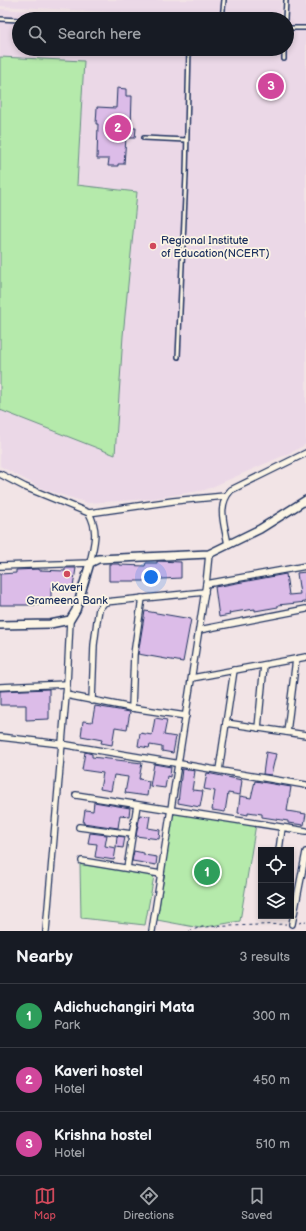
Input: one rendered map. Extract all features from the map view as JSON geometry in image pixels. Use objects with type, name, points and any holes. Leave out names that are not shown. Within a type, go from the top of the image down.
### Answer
[{"type":"street","points":[[228,545],[222,508],[226,496],[232,490],[306,453]]},
{"type":"street","points":[[0,474],[25,487],[89,513],[173,501],[226,496]]},
{"type":"street","points":[[0,566],[90,563],[98,559],[108,558],[210,554],[260,529],[306,500]]},
{"type":"street","points":[[46,931],[67,684],[70,620],[76,610],[90,563],[96,532],[89,513]]},
{"type":"street","points":[[152,931],[210,554]]},
{"type":"street","points":[[206,584],[306,566]]},
{"type":"street","points":[[92,701],[96,621],[99,609],[104,602],[205,592]]},
{"type":"street","points":[[132,708],[134,654],[142,598]]},
{"type":"street","points":[[199,630],[306,609]]},
{"type":"street","points":[[0,625],[50,624],[70,620]]},
{"type":"street","points":[[192,678],[306,658]]},
{"type":"street","points":[[287,732],[296,659]]},
{"type":"street","points":[[258,728],[264,665]]},
{"type":"street","points":[[219,770],[234,670]]},
{"type":"street","points":[[0,687],[67,684]]},
{"type":"street","points":[[66,695],[92,701],[186,716]]},
{"type":"street","points":[[226,723],[306,735]]},
{"type":"street","points":[[0,737],[61,744],[306,785]]},
{"type":"street","points":[[76,795],[306,832]]},
{"type":"street","points":[[127,868],[137,805]]},
{"type":"street","points":[[79,827],[132,834]]},
{"type":"street","points":[[279,847],[282,828]]},
{"type":"street","points":[[292,924],[306,852]]},
{"type":"street","points":[[82,861],[161,874]]},
{"type":"lane","points":[[223,12],[224,0]]},
{"type":"lane","points":[[285,12],[286,0]]},
{"type":"lane","points":[[0,19],[12,20]]},
{"type":"lane","points":[[294,28],[306,28]]},
{"type":"lane","points":[[178,357],[189,56]]},
{"type":"lane","points":[[144,138],[186,140]]},
{"type":"path","points":[[190,931],[202,927],[292,924],[306,921]]},
{"type":"shaded area","points":[[0,0],[281,0],[280,12],[108,12],[0,6]]},
{"type":"shaded area","name":"Regional Institute of Education(NCERT)","points":[[283,0],[306,0],[306,444],[294,451],[205,490],[149,499],[88,503],[43,489],[0,466],[0,9],[45,12],[12,12],[12,56],[294,56],[294,12],[282,12]]},
{"type":"green space","points":[[0,57],[84,61],[77,185],[137,192],[123,336],[115,455],[0,410]]},
{"type":"green space","points":[[175,811],[256,824],[240,921],[200,928],[157,920],[165,871],[161,871],[170,814],[174,815]]},
{"type":"green space","points":[[80,864],[154,876],[145,925],[81,918]]},
{"type":"building","points":[[117,88],[126,89],[126,96],[132,96],[131,128],[136,128],[135,138],[126,138],[124,164],[118,164],[118,166],[108,166],[109,159],[97,159],[97,107],[116,108]]},
{"type":"building","points":[[157,561],[181,562],[181,578],[144,581],[109,581],[109,564],[145,566],[146,563],[157,563]]},
{"type":"building","points":[[65,568],[76,568],[73,587],[51,587],[51,604],[0,605],[0,574],[16,573],[16,570],[39,569],[65,571]]},
{"type":"building","points":[[306,572],[306,602],[278,605],[278,607],[255,611],[255,609],[229,613],[230,615],[219,617],[215,587],[286,574],[289,595],[300,594],[297,573]]},
{"type":"building","points":[[145,611],[191,619],[183,662],[138,654]]},
{"type":"building","points":[[49,689],[49,719],[26,720],[26,705],[0,705],[0,691]]},
{"type":"building","points":[[95,706],[130,712],[127,729],[115,727],[112,745],[101,743],[102,740],[81,736],[83,721],[92,722]]},
{"type":"building","points":[[155,718],[167,720],[164,735],[176,737],[173,753],[162,751],[162,747],[150,745],[149,748],[138,746],[140,733],[152,735]]},
{"type":"building","points":[[85,752],[92,754],[92,757],[142,763],[139,779],[149,781],[147,796],[125,793],[128,777],[114,775],[111,791],[100,789],[103,773],[82,770]]},
{"type":"building","points":[[266,752],[276,754],[271,775],[263,774]]},
{"type":"building","points":[[154,764],[171,767],[170,777],[167,776],[165,788],[150,786]]},
{"type":"building","points":[[182,769],[195,771],[192,790],[203,791],[200,807],[178,803]]},
{"type":"building","points":[[207,773],[242,780],[240,795],[228,793],[225,812],[212,810],[215,791],[204,789]]},
{"type":"building","points":[[255,781],[291,787],[287,811],[306,814],[304,825],[262,817],[262,814],[248,812],[248,815],[238,813],[240,796],[251,798]]},
{"type":"building","points":[[94,802],[130,808],[129,816],[120,815],[118,828],[83,823],[85,810],[93,811]]},
{"type":"building","points":[[140,815],[150,816],[148,828],[160,830],[159,839],[136,836]]},
{"type":"building","points":[[90,833],[107,835],[105,846],[116,848],[114,860],[95,857],[97,844],[88,843]]},
{"type":"building","points":[[117,836],[125,837],[123,848],[116,847]]},
{"type":"building","points":[[134,851],[144,853],[144,855],[157,857],[156,865],[132,861]]},
{"type":"place","name":"Krishna hostel","points":[[271,86]]},
{"type":"place","name":"Kaveri hostel","points":[[118,128]]},
{"type":"place","name":"Regional Institute of Education(NCERT)","points":[[153,246]]},
{"type":"place","name":"Kaveri Grameena Bank","points":[[67,574]]},
{"type":"place","name":"Adichuchangiri Mata","points":[[207,872]]}]
